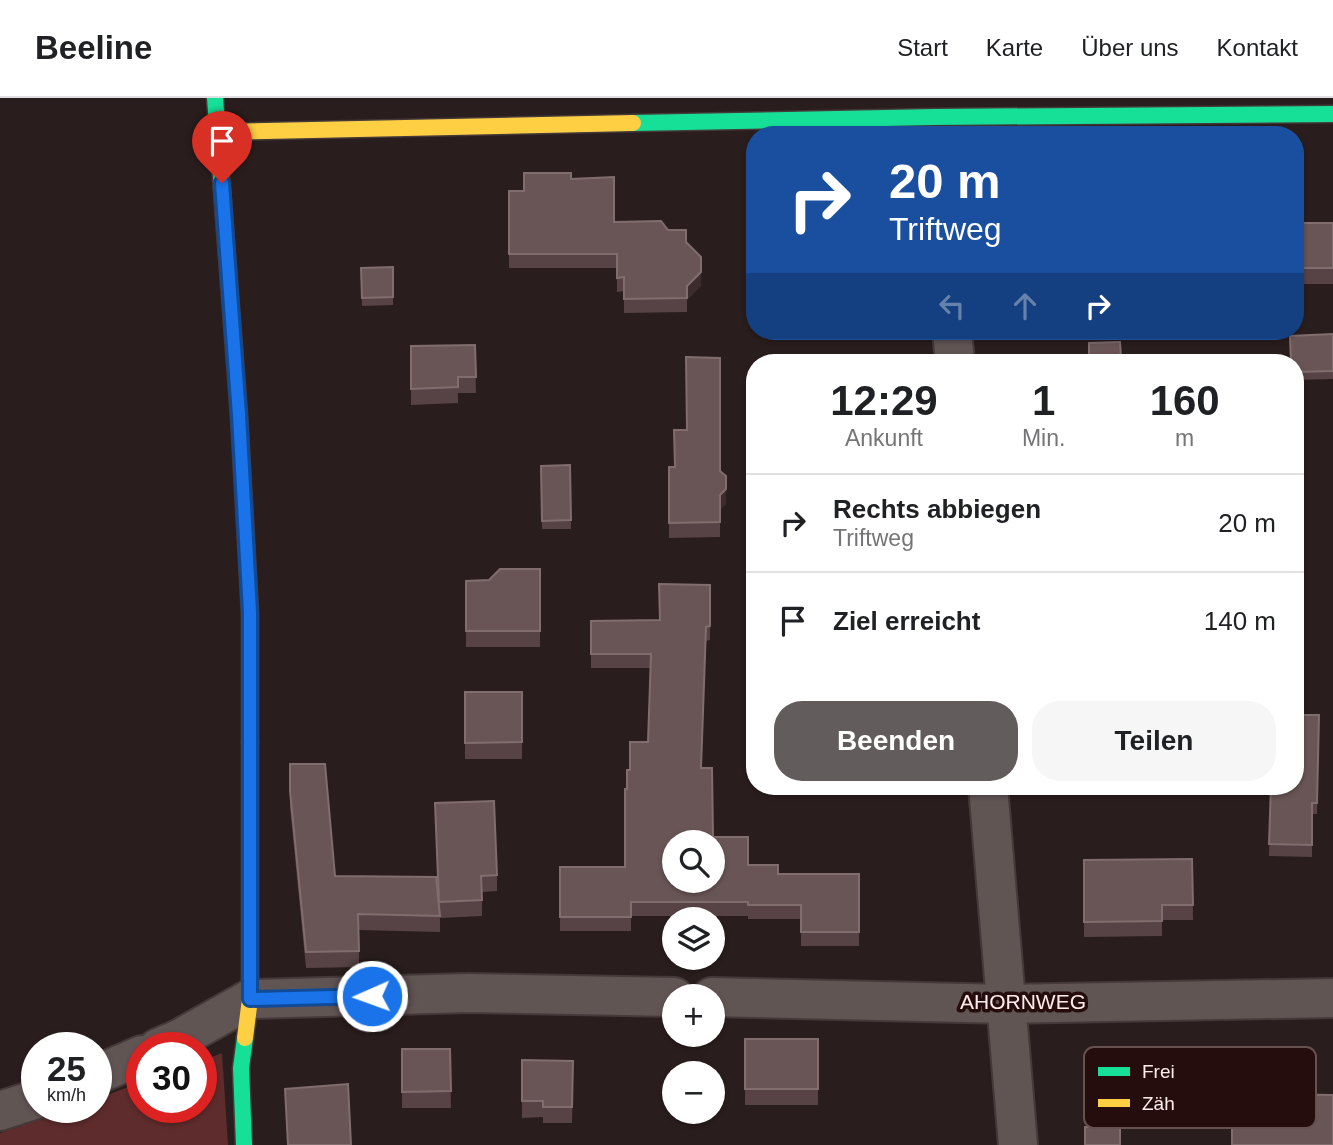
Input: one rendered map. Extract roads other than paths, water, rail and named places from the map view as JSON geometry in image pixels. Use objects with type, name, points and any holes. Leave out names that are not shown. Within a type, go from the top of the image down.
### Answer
[{"type":"street","points":[[215,98],[239,415],[250,612],[250,999],[241,1068],[244,1145]]},
{"type":"street","points":[[219,132],[935,117],[1333,114]]},
{"type":"street","points":[[989,795],[1018,1145]]},
{"type":"street","points":[[191,1032],[250,999],[469,993],[662,997]]},
{"type":"street","name":"AHORNWEG","points":[[725,998],[1006,1004],[1333,998]]},
{"type":"street","points":[[0,1111],[21,1104]]}]
